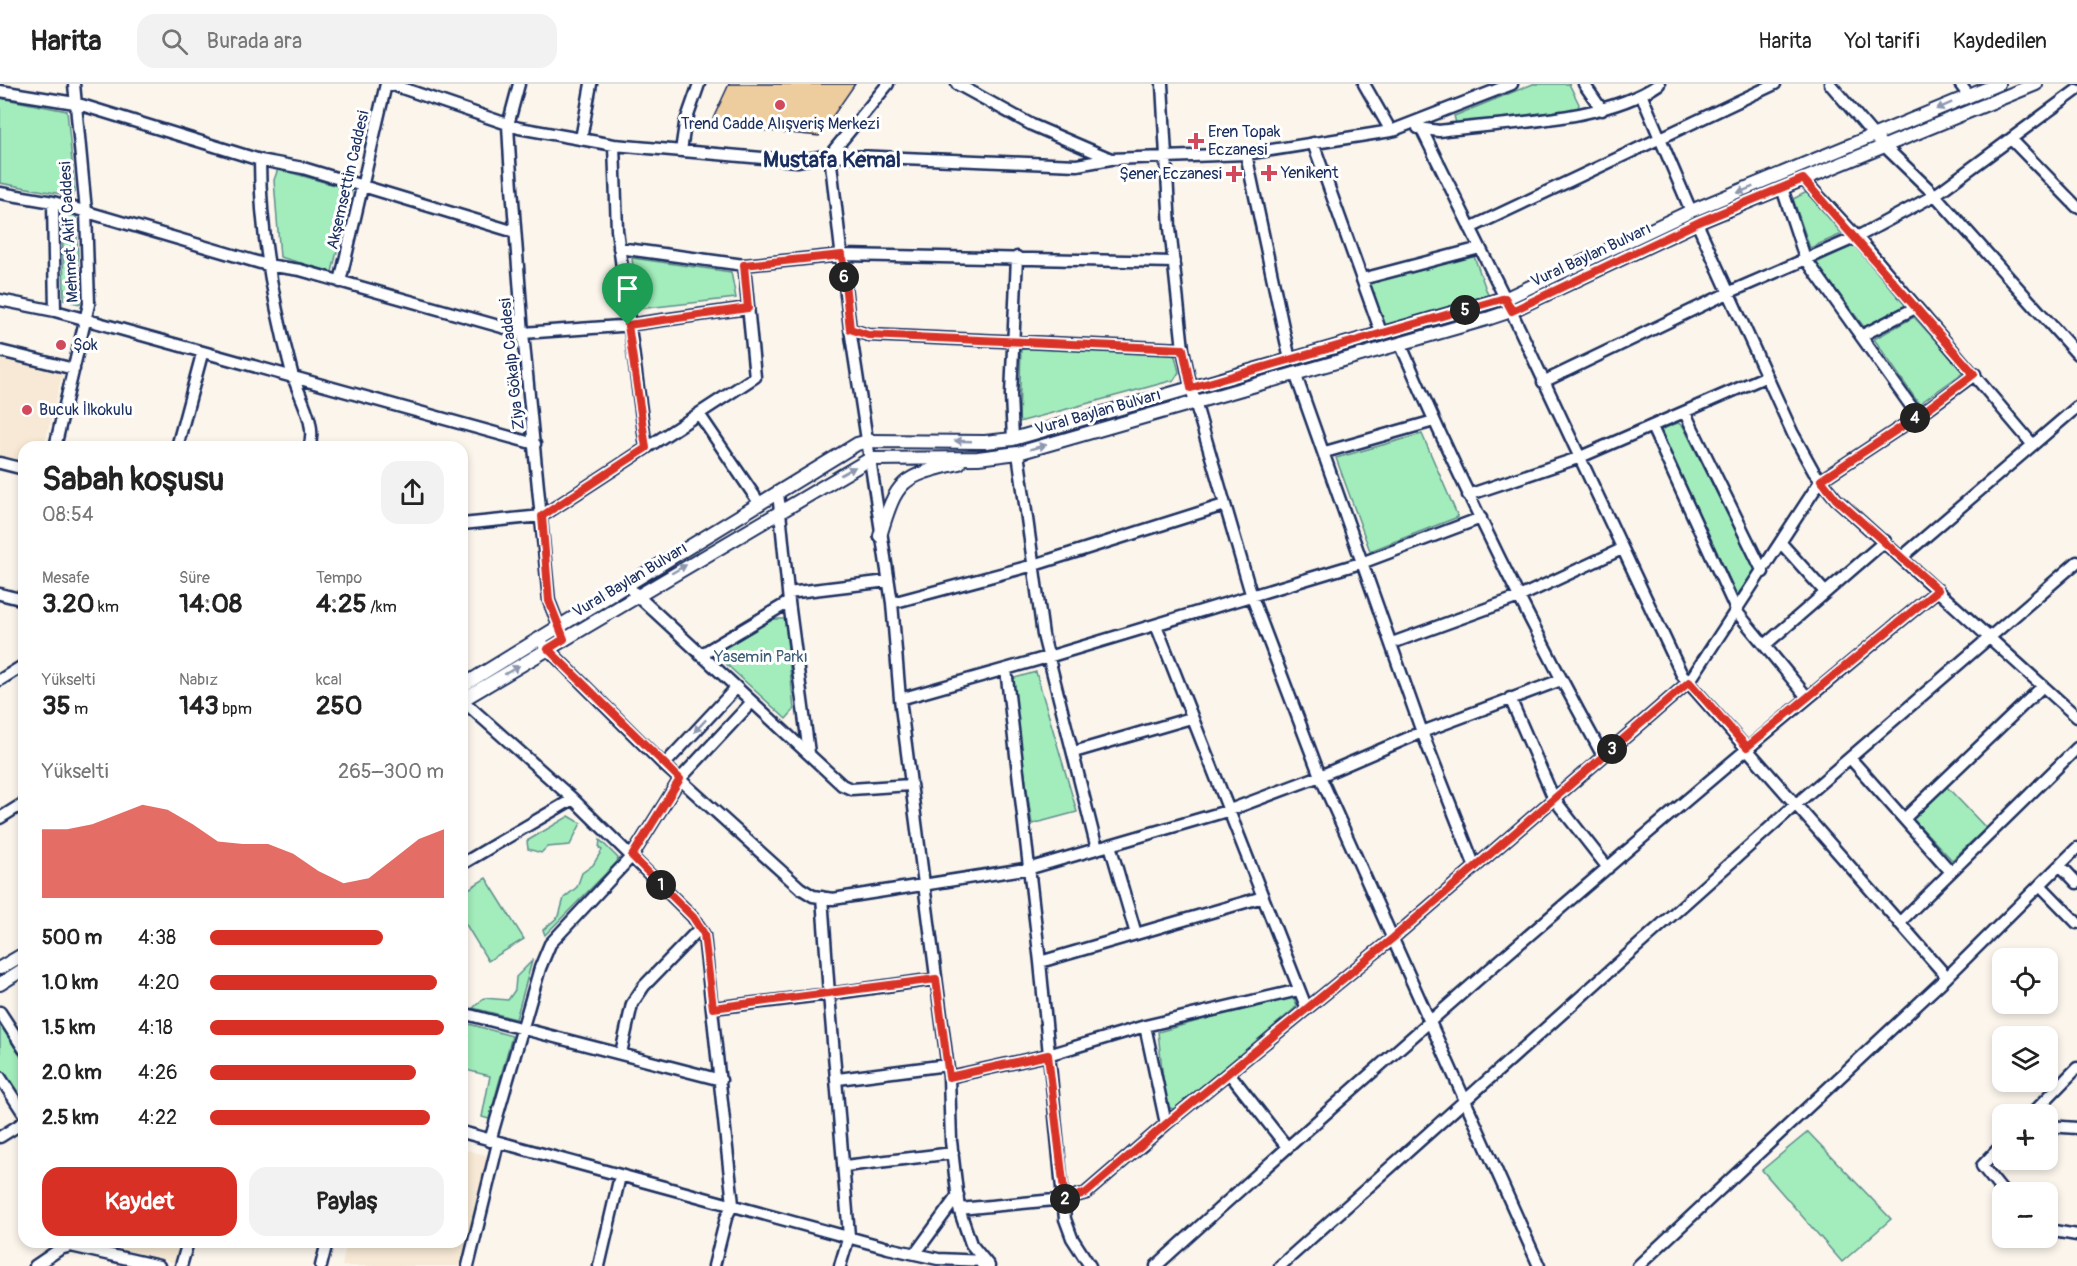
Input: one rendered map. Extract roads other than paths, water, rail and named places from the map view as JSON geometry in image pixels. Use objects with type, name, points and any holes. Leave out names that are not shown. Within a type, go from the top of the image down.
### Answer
[{"type":"main road","name":"Vural Baylan Bulvarı","points":[[468,682],[857,444],[868,441],[985,442],[1013,439],[1505,298],[1691,211],[1875,137],[1998,84]]},
{"type":"main road","name":"Vural Baylan Bulvarı","points":[[468,696],[636,595],[870,459],[978,458],[1018,453],[1512,311],[1697,223],[2036,84]]},
{"type":"main road","points":[[880,536],[895,492],[906,481],[921,473],[978,458]]},
{"type":"main road","points":[[0,968],[18,958]]},
{"type":"main road","points":[[0,984],[18,973]]},
{"type":"street","name":"Mehmet Akif Caddesi","points":[[57,441],[89,304],[86,211],[74,84]]},
{"type":"street","points":[[388,84],[508,125],[614,145],[797,161],[831,155],[1077,165],[1111,159],[1246,154],[1391,131],[1421,128],[1439,131],[1602,110],[1642,96],[1659,84]]},
{"type":"street","name":"Akşemsettin Caddesi","points":[[340,282],[388,84]]},
{"type":"street","name":"Ziya Gökalp Caddesi","points":[[519,84],[508,125],[523,333],[549,601],[564,639]]},
{"type":"street","points":[[581,139],[591,84]]},
{"type":"street","points":[[681,151],[685,124],[699,84]]},
{"type":"street","points":[[888,84],[831,155],[850,329],[892,603],[910,785],[926,884],[948,1071],[959,1209],[969,1238],[985,1264]]},
{"type":"street","points":[[957,84],[1032,125],[1111,159]]},
{"type":"street","points":[[1162,84],[1174,262],[1183,349],[1191,388],[1252,597],[1320,776],[1463,1101],[1539,1266]]},
{"type":"street","points":[[1364,84],[1391,131]]},
{"type":"street","points":[[1391,131],[1512,84]]},
{"type":"street","points":[[1584,84],[1602,110]]},
{"type":"street","points":[[1470,228],[1774,84]]},
{"type":"street","points":[[1830,84],[1875,137],[1935,195],[2077,354]]},
{"type":"street","points":[[1960,84],[1969,96]]},
{"type":"street","points":[[1543,382],[1730,292],[1857,237],[1935,195],[2077,90]]},
{"type":"street","points":[[0,91],[75,104],[260,160],[303,168],[363,185],[515,232]]},
{"type":"street","points":[[1642,96],[1691,211]]},
{"type":"street","points":[[1421,128],[1512,311],[1578,458],[1682,675],[1747,747],[1794,806],[1947,977]]},
{"type":"street","points":[[2011,139],[2077,207]]},
{"type":"street","points":[[1313,143],[1382,335]]},
{"type":"street","points":[[614,145],[619,248],[646,448]]},
{"type":"street","points":[[1246,154],[1290,360]]},
{"type":"street","points":[[260,160],[267,265],[293,377],[312,429],[310,441]]},
{"type":"street","points":[[1803,179],[1857,237],[2033,445]]},
{"type":"street","points":[[1782,188],[1805,258],[1918,416]]},
{"type":"street","points":[[0,193],[53,202],[267,265],[300,270],[523,333],[628,325],[748,308]]},
{"type":"street","points":[[53,202],[55,311]]},
{"type":"street","points":[[1697,223],[1793,434],[1821,480],[1836,499],[2077,717]]},
{"type":"street","points":[[619,248],[744,265],[842,255],[1174,262]]},
{"type":"street","points":[[1362,279],[1480,248]]},
{"type":"street","points":[[1013,439],[1011,395],[1017,257]]},
{"type":"street","points":[[468,523],[542,516],[755,377],[744,265]]},
{"type":"street","points":[[0,300],[55,311],[202,354],[535,444]]},
{"type":"street","points":[[1861,336],[1916,308]]},
{"type":"street","points":[[850,329],[868,335],[1183,349]]},
{"type":"street","points":[[1400,343],[1468,495],[1561,680],[1603,756]]},
{"type":"street","points":[[0,351],[74,369]]},
{"type":"street","points":[[179,441],[202,354]]},
{"type":"street","points":[[1295,372],[1364,562],[1422,732],[1475,867]]},
{"type":"street","points":[[959,1209],[1065,1199],[1086,1193],[1166,1124],[1393,938],[1689,682],[1737,612],[1821,480],[1918,416],[1974,374]]},
{"type":"street","points":[[1468,495],[1578,458],[1767,376]]},
{"type":"street","points":[[1902,557],[2077,407]]},
{"type":"street","points":[[1685,413],[1762,572]]},
{"type":"street","points":[[699,414],[760,504]]},
{"type":"street","points":[[1325,452],[1434,421]]},
{"type":"street","points":[[1652,427],[1737,612],[1807,697]]},
{"type":"street","points":[[1018,453],[1048,657],[1097,849]]},
{"type":"street","points":[[0,463],[18,468]]},
{"type":"street","points":[[778,492],[788,598],[808,753]]},
{"type":"street","points":[[892,603],[1034,565],[1224,505]]},
{"type":"street","points":[[900,699],[1252,597],[1364,562],[1481,518]]},
{"type":"street","points":[[1765,645],[1884,542]]},
{"type":"street","points":[[1780,543],[1826,592]]},
{"type":"street","points":[[1392,643],[1520,597],[1622,549]]},
{"type":"street","points":[[1280,1266],[1794,806],[2077,562]]},
{"type":"street","points":[[700,655],[788,598],[888,581]]},
{"type":"street","points":[[626,585],[842,785],[851,789],[910,785]]},
{"type":"street","points":[[1156,1266],[1287,1147],[1747,747],[1938,590]]},
{"type":"street","points":[[0,594],[18,598]]},
{"type":"street","points":[[1156,625],[1227,811],[1307,1009]]},
{"type":"street","points":[[538,639],[664,765],[800,888],[833,899],[1031,868],[1227,811],[1320,776],[1422,732],[1561,680]]},
{"type":"street","points":[[0,680],[18,669]]},
{"type":"street","points":[[1006,669],[1031,868],[1048,1055],[1068,1228],[1090,1266]]},
{"type":"street","points":[[1904,819],[2043,686]]},
{"type":"street","points":[[664,765],[736,688]]},
{"type":"street","points":[[1510,698],[1554,799],[1608,868]]},
{"type":"street","points":[[468,1266],[521,1029],[550,944],[632,856],[680,779],[751,703]]},
{"type":"street","points":[[468,705],[573,799],[632,856],[693,917],[704,934],[733,1204],[726,1218],[714,1266]]},
{"type":"street","points":[[1074,752],[1191,718]]},
{"type":"street","points":[[1899,923],[2077,748]]},
{"type":"street","points":[[1850,758],[1951,872]]},
{"type":"street","points":[[468,860],[573,799]]},
{"type":"street","points":[[0,818],[18,807]]},
{"type":"street","points":[[1110,845],[1136,934]]},
{"type":"street","points":[[1638,1266],[1947,977],[2077,848]]},
{"type":"street","points":[[2060,865],[2077,883]]},
{"type":"street","points":[[2040,885],[2077,923]]},
{"type":"street","points":[[822,897],[849,1236],[840,1266]]},
{"type":"street","points":[[1040,962],[1263,897]]},
{"type":"street","points":[[621,1053],[632,1004],[644,986],[700,928]]},
{"type":"street","points":[[713,1008],[936,979]]},
{"type":"street","points":[[838,1079],[948,1071],[1048,1055],[1144,1026],[1299,990]]},
{"type":"street","points":[[0,1012],[18,1040]]},
{"type":"street","points":[[468,1015],[721,1080]]},
{"type":"street","points":[[1144,1026],[1166,1124]]},
{"type":"street","points":[[2042,1104],[2077,1068]]},
{"type":"street","points":[[1229,1072],[1287,1147]]},
{"type":"street","points":[[0,1077],[18,1105]]},
{"type":"street","points":[[0,1137],[18,1126]]},
{"type":"street","points":[[2058,1127],[2077,1128]]},
{"type":"street","points":[[468,1134],[915,1254],[985,1264]]},
{"type":"street","points":[[845,1166],[953,1153]]},
{"type":"street","points":[[1992,1156],[1982,1166],[1995,1182]]},
{"type":"street","points":[[599,1266],[620,1176]]},
{"type":"street","points":[[915,1254],[958,1195]]},
{"type":"street","points":[[2058,1231],[2077,1234]]},
{"type":"street","points":[[36,1266],[59,1248]]},
{"type":"street","points":[[80,1248],[159,1266]]},
{"type":"street","points":[[181,1266],[186,1248]]},
{"type":"street","points":[[321,1266],[326,1248]]},
{"type":"place","name":"Trend Cadde Alışveriş Merkezi","points":[[780,105]]},
{"type":"place","name":"Eren Topak Eczanesi","points":[[1196,141]]},
{"type":"place","name":"Yenikent","points":[[1269,173]]},
{"type":"place","name":"Şener Eczanesi","points":[[1234,174]]},
{"type":"place","name":"Şok","points":[[61,345]]},
{"type":"place","name":"Bucuk İlkokulu","points":[[27,410]]},
{"type":"district","name":"Mustafa Kemal","points":[[832,160]]},
{"type":"park label","name":"Yasemin Parkı","points":[[761,657]]}]
